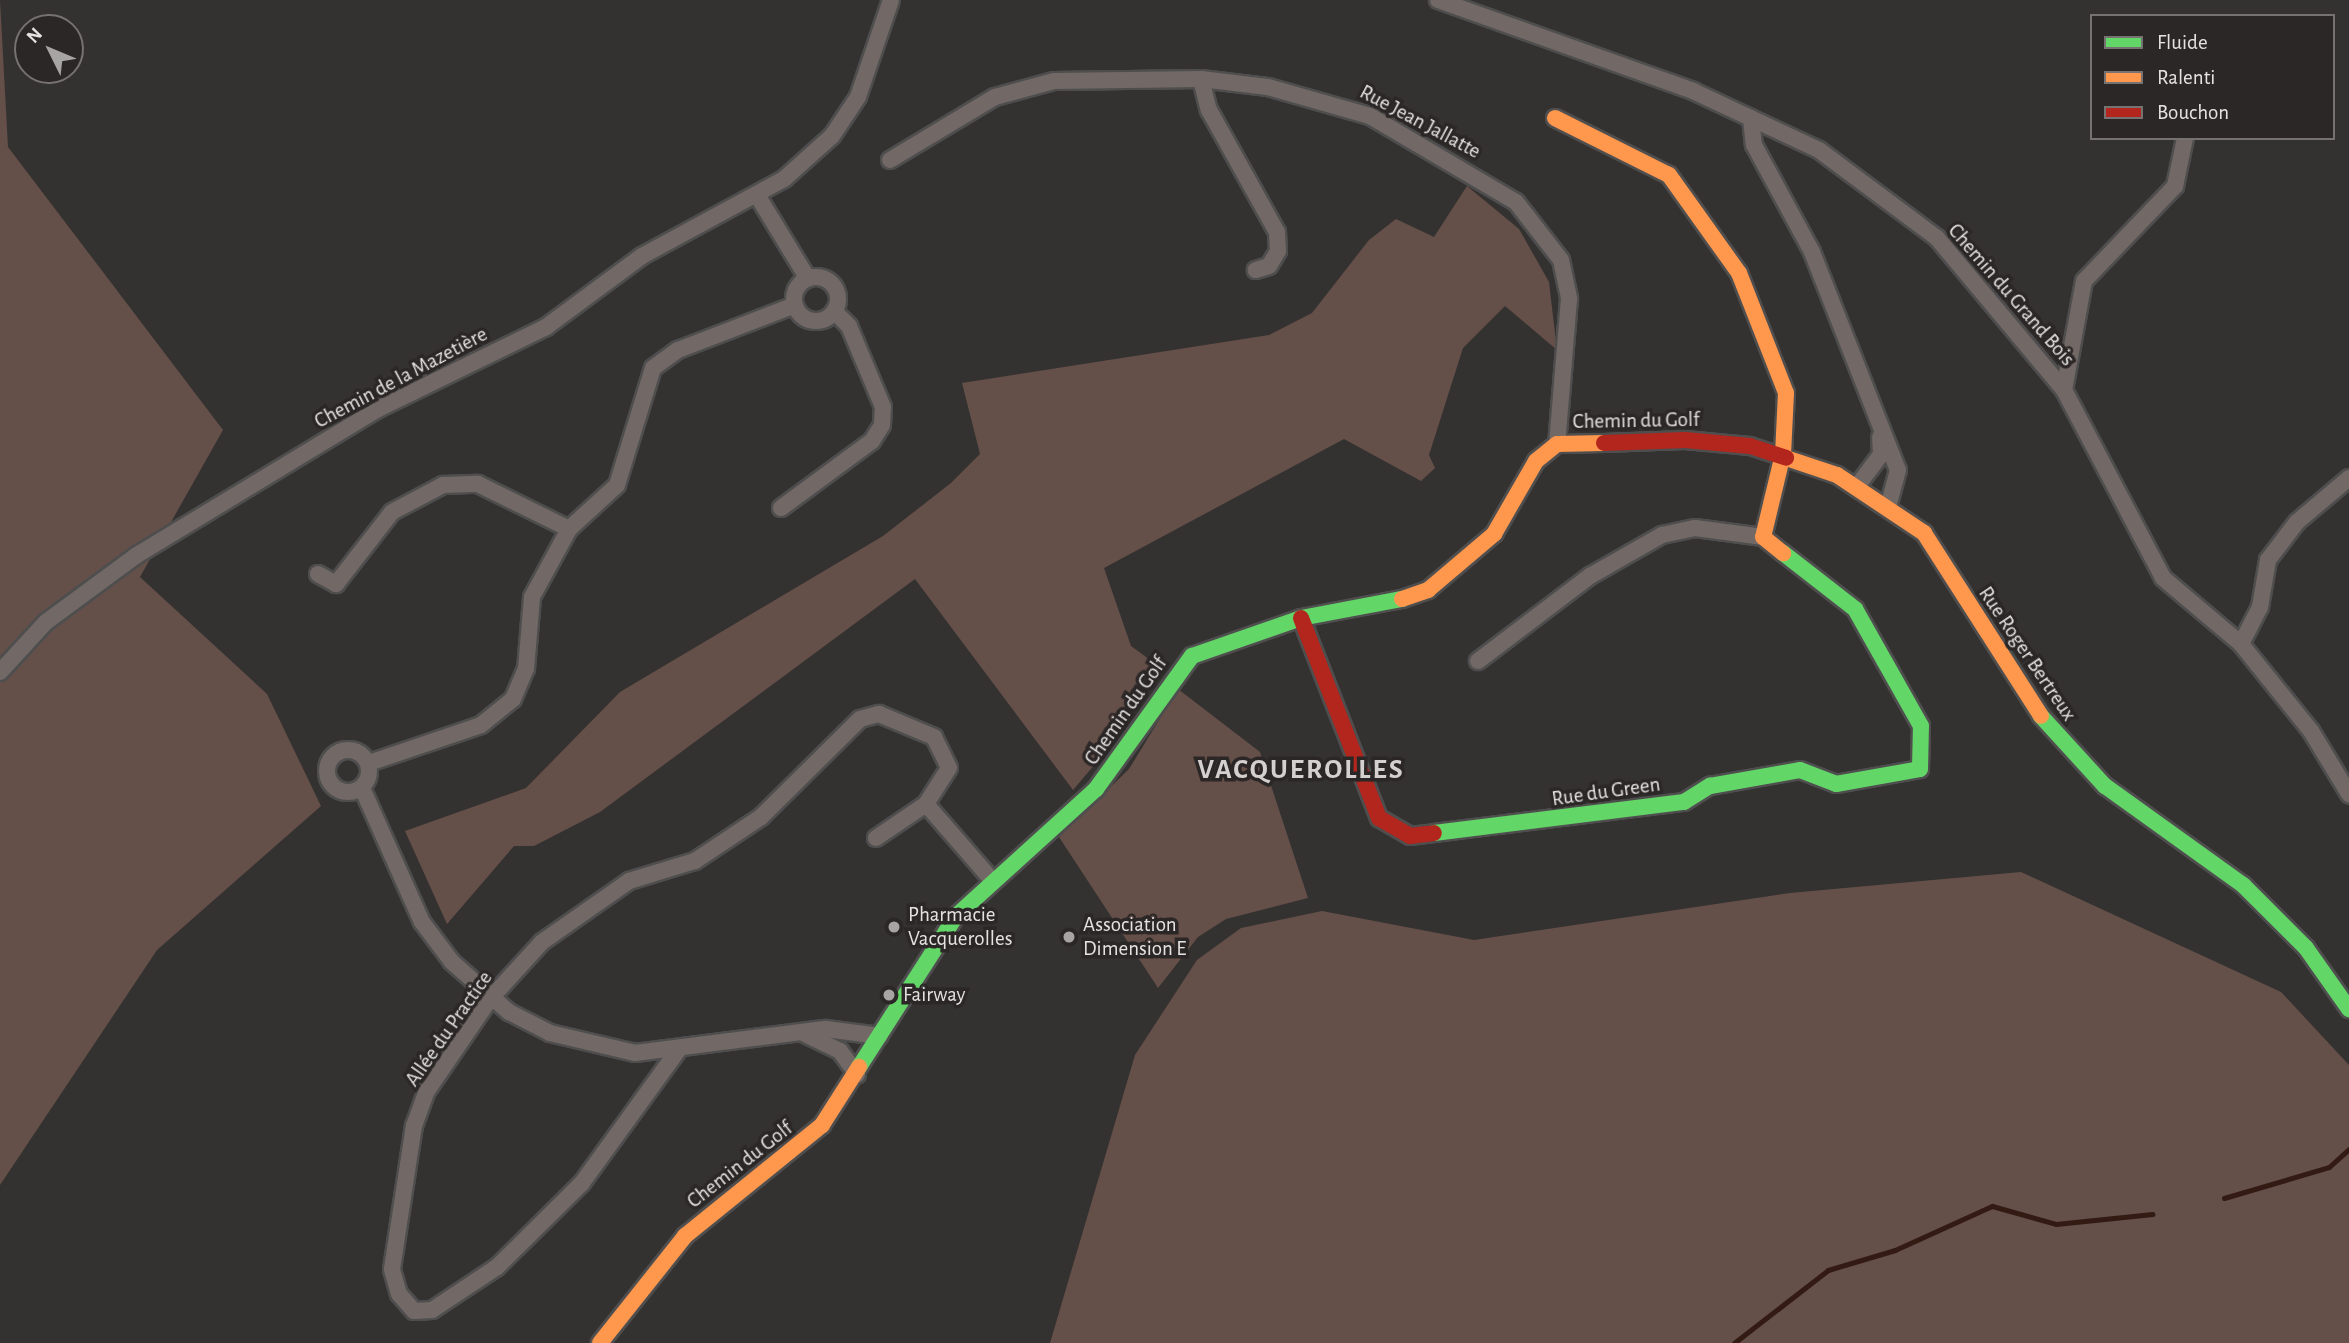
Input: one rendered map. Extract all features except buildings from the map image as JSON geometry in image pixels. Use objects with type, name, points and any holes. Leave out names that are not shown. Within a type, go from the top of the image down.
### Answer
[{"type":"street","name":"Chemin de la Mazetière","points":[[0,672],[46,622],[137,555],[378,409],[546,327],[642,256],[757,195],[832,136],[858,97],[891,0]]},
{"type":"street","name":"Chemin du Grand Bois","points":[[1438,0],[1693,90],[1819,150],[1937,238],[2064,390],[2164,578],[2241,644],[2311,731],[2349,794]]},
{"type":"street","points":[[1201,79],[1209,110],[1277,232],[1278,251],[1269,266],[1256,270]]},
{"type":"street","name":"Rue Jean Jallatte","points":[[890,160],[995,97],[1054,81],[1201,79],[1268,87],[1361,112],[1496,188],[1534,220],[1567,281],[1557,444]]},
{"type":"street","points":[[1478,661],[1590,576],[1662,535],[1722,529],[1763,537],[1783,454],[1787,393],[1770,340],[1715,235],[1669,175],[1555,118]]},
{"type":"street","points":[[1751,118],[1754,145],[1812,252],[1880,437],[1898,470],[1889,504]]},
{"type":"street","points":[[2064,390],[2084,281],[2175,186],[2185,140]]},
{"type":"street","points":[[757,195],[808,279],[833,285],[834,311],[849,326],[883,407],[882,425],[872,441],[780,509]]},
{"type":"street","points":[[795,305],[796,292],[808,279]]},
{"type":"street","points":[[795,305],[810,319],[834,311]]},
{"type":"street","points":[[362,788],[335,788],[327,769],[345,750],[369,763],[481,726],[513,699],[526,669],[532,597],[569,529],[617,485],[653,368],[678,350],[795,305]]},
{"type":"street","points":[[1858,485],[1881,454],[1880,437]]},
{"type":"street","name":"Chemin du Golf","points":[[600,1343],[685,1236],[801,1146],[857,1074],[932,948],[991,879],[1096,789],[1192,656],[1212,643],[1301,618],[1375,609],[1439,583],[1494,534],[1536,461],[1557,444],[1721,441],[1783,454],[1858,485],[1889,504]]},
{"type":"street","points":[[2241,644],[2260,607],[2268,560],[2297,522],[2349,478]]},
{"type":"street","points":[[318,574],[336,584],[393,512],[443,485],[478,484],[569,529]]},
{"type":"street","name":"Rue Roger Bertreux","points":[[1889,504],[1924,533],[2020,689],[2065,748],[2105,786],[2243,885],[2306,948],[2349,1009]]},
{"type":"street","name":"Rue du Green","points":[[1301,618],[1367,798],[1379,818],[1410,836],[1684,802],[1710,786],[1800,770],[1836,784],[1920,769],[1921,726],[1855,609],[1763,537]]},
{"type":"street","name":"Allée du Practice","points":[[679,1049],[582,1183],[497,1267],[432,1310],[414,1311],[399,1294],[392,1269],[414,1126],[427,1091],[490,999],[542,943],[629,881],[695,861],[761,817],[860,719],[879,714],[934,737],[949,768],[926,804],[876,838]]},
{"type":"street","points":[[369,763],[362,788],[422,922],[490,999],[550,1033],[598,1047],[635,1053],[799,1033],[850,1031],[880,1035]]},
{"type":"street","points":[[926,804],[991,879]]},
{"type":"street","points":[[839,1051],[850,1031]]},
{"type":"street","points":[[799,1033],[839,1051],[857,1074]]},
{"type":"shaded area","points":[[0,0],[8,147],[223,430],[140,577],[267,694],[321,806],[157,950],[0,1185]]},
{"type":"shaded area","points":[[1467,186],[1519,229],[1549,282],[1557,350],[1505,306],[1463,348],[1429,455],[1435,468],[1421,481],[1344,439],[1104,568],[1131,646],[1157,665],[1107,750],[1073,790],[915,579],[600,812],[534,846],[514,846],[447,924],[405,831],[526,788],[620,692],[883,536],[951,483],[980,454],[962,383],[1269,335],[1312,313],[1369,240],[1396,219],[1434,237]]},
{"type":"shaded area","points":[[1178,689],[1260,752],[1308,898],[1226,919],[1198,937],[1158,988],[1059,837],[1129,769]]},
{"type":"shaded area","points":[[2021,872],[2281,992],[2349,1065],[2349,1343],[1050,1343],[1135,1055],[1197,960],[1241,928],[1322,911],[1474,940],[1790,893]]},
{"type":"waterway","points":[[2224,1198],[2329,1167],[2349,1149]]},
{"type":"waterway","points":[[1734,1343],[1828,1270],[1895,1250],[1992,1206],[2056,1224],[2152,1214]]},
{"type":"traffic: fast","points":[[1434,833],[1684,802],[1710,786],[1800,770],[1836,784],[1920,769],[1921,726],[1855,609],[1783,553]]},
{"type":"traffic: fast","points":[[859,1067],[956,916],[1096,789],[1192,656],[1301,618],[1402,599]]},
{"type":"traffic: fast","points":[[2041,716],[2105,786],[2243,885],[2306,948],[2349,1009]]},
{"type":"traffic: slow","points":[[1555,118],[1669,175],[1739,273],[1786,393],[1783,454],[1763,537],[1783,553]]},
{"type":"traffic: slow","points":[[1402,599],[1428,590],[1494,534],[1536,461],[1557,444],[1604,443]]},
{"type":"traffic: slow","points":[[1786,458],[1837,475],[1924,533],[2041,716]]},
{"type":"traffic: slow","points":[[600,1343],[685,1236],[822,1125],[859,1067]]},
{"type":"traffic: jam","points":[[1604,443],[1685,440],[1750,446],[1786,458]]},
{"type":"traffic: jam","points":[[1301,618],[1379,818],[1410,836],[1434,833]]},
{"type":"place","name":"Pharmacie Vacquerolles","points":[[894,927]]},
{"type":"place","name":"Association Dimension E","points":[[1069,937]]},
{"type":"place","name":"Fairway","points":[[889,995]]},
{"type":"district","name":"VACQUEROLLES","points":[[1301,770]]}]
